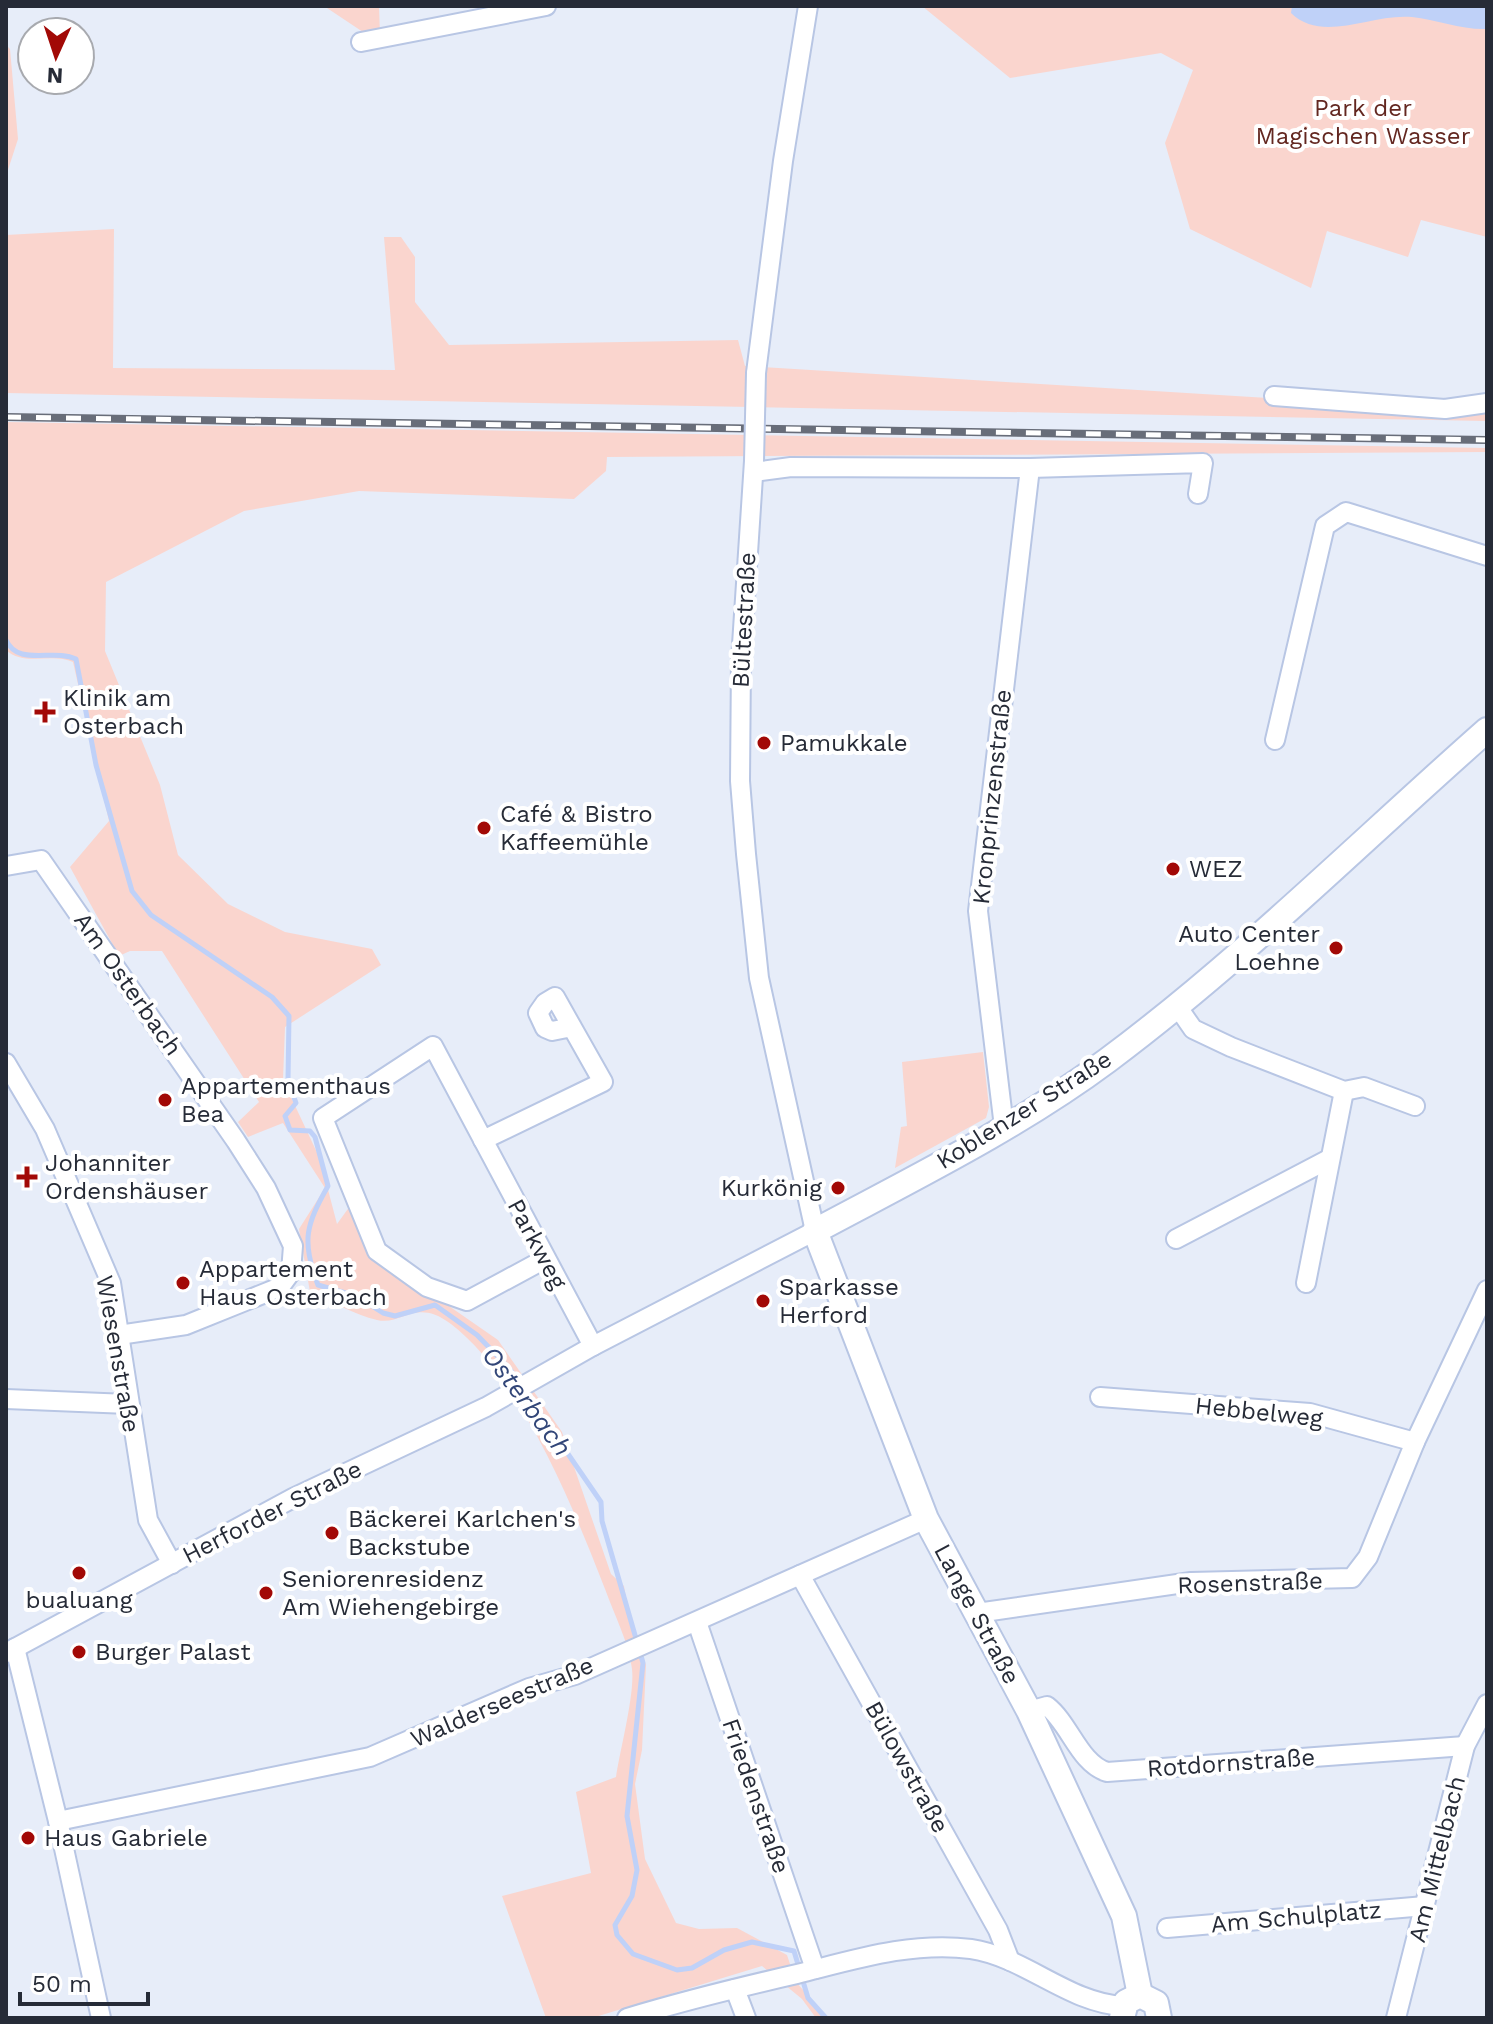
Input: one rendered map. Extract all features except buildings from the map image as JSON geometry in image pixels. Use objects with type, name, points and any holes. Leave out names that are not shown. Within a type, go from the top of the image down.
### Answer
[{"type":"street","points":[[361,42],[546,6]]},
{"type":"street","name":"Bültestraße","points":[[808,6],[783,161],[756,373],[754,466],[741,660],[743,825],[759,978],[815,1231]]},
{"type":"street","points":[[1274,396],[1445,409],[1487,403]]},
{"type":"street","points":[[754,466],[1030,468],[1203,463],[1198,494]]},
{"type":"street","name":"Kronprinzenstraße","points":[[1004,1127],[978,911],[1030,468]]},
{"type":"street","points":[[1275,740],[1325,526],[1346,512],[1487,556]]},
{"type":"street","name":"Koblenzer Straße","points":[[540,1377],[1004,1127],[1096,1069],[1177,1006],[1487,730]]},
{"type":"street","name":"Am Osterbach","points":[[6,866],[41,860],[236,1141],[266,1188],[293,1246],[291,1272],[280,1287],[186,1325],[119,1335]]},
{"type":"street","points":[[1177,1006],[1193,1029],[1231,1047],[1344,1091],[1364,1087],[1415,1106]]},
{"type":"street","points":[[483,1140],[603,1082],[572,1027]]},
{"type":"street","name":"Parkweg","points":[[545,1259],[467,1301],[427,1287],[377,1251],[323,1118],[433,1046],[593,1346]]},
{"type":"street","name":"Wiesenstraße","points":[[6,1063],[11,1081],[45,1129],[111,1283],[148,1520],[172,1564]]},
{"type":"street","points":[[1306,1283],[1344,1091]]},
{"type":"street","points":[[1176,1239],[1329,1159]]},
{"type":"street","name":"Lange Straße","points":[[815,1231],[926,1519],[1029,1711],[1124,1916],[1128,2006]]},
{"type":"street","name":"Rosenstraße","points":[[977,1613],[1191,1582],[1352,1578],[1368,1557],[1415,1442],[1487,1290]]},
{"type":"street","name":"Herforder Straße","points":[[10,1651],[293,1498],[540,1377]]},
{"type":"street","name":"Hebbelweg","points":[[1100,1397],[1310,1413],[1415,1442]]},
{"type":"street","points":[[6,1399],[128,1404]]},
{"type":"street","name":"Walderseestraße","points":[[58,1821],[370,1757],[697,1622],[926,1519]]},
{"type":"street","name":"Bülowstraße","points":[[800,1575],[998,1930],[1010,1961]]},
{"type":"street","name":"Friedenstraße","points":[[697,1622],[809,1971]]},
{"type":"street","points":[[10,1651],[58,1821],[101,2018]]},
{"type":"street","name":"Am Mittelbach","points":[[1396,2018],[1465,1746],[1487,1704]]},
{"type":"street","name":"Rotdornstraße","points":[[1029,1711],[1047,1706],[1062,1718],[1093,1767],[1107,1772],[1465,1746]]},
{"type":"street","name":"Am Schulplatz","points":[[1167,1928],[1425,1906]]},
{"type":"street","points":[[627,2018],[809,1971],[889,1953],[934,1947],[971,1949],[1010,1961],[1085,1997],[1128,2006],[1156,2003],[1159,2018]]},
{"type":"street","points":[[735,1989],[746,2018]]},
{"type":"green space","points":[[324,6],[379,6],[380,35],[372,38]]},
{"type":"green space","name":"Park der Magischen Wasser","points":[[922,6],[1487,6],[1487,237],[1421,220],[1408,257],[1327,231],[1311,288],[1190,229],[1165,143],[1193,70],[1161,53],[1010,78]]},
{"type":"green space","points":[[6,45],[10,49],[18,139],[6,176]]},
{"type":"green space","points":[[114,229],[113,368],[395,370],[384,237],[401,237],[415,257],[415,302],[449,345],[738,340],[745,366],[1268,398],[1487,406],[1487,421],[6,393],[6,235]]},
{"type":"green space","points":[[6,422],[1487,448],[1487,452],[607,457],[606,471],[574,499],[359,491],[244,511],[106,582],[105,651],[160,785],[178,855],[228,904],[285,932],[372,949],[381,965],[285,1027],[283,1080],[320,1159],[337,1224],[350,1206],[371,1252],[498,1340],[562,1432],[611,1574],[624,1586],[629,1616],[646,1665],[642,1750],[635,1784],[645,1859],[676,1923],[699,1929],[737,1928],[787,1955],[796,1982],[828,2018],[816,2018],[802,1999],[762,1966],[592,2018],[546,2018],[502,1896],[591,1873],[576,1792],[616,1777],[632,1680],[625,1639],[543,1446],[501,1377],[477,1348],[439,1316],[419,1312],[386,1321],[377,1320],[310,1292],[299,1229],[325,1188],[283,1123],[248,1137],[238,1122],[259,1102],[162,951],[130,951],[119,956],[70,867],[109,821],[73,662],[56,658],[21,658],[6,650]]},
{"type":"green space","points":[[983,1052],[989,1107],[986,1118],[895,1168],[901,1127],[907,1126],[902,1062]]},
{"type":"water","points":[[1292,6],[1487,6],[1487,29],[1412,17],[1333,27],[1318,26],[1304,22],[1291,13]]},
{"type":"waterway","name":"Osterbach","points":[[6,640],[19,653],[76,659],[96,765],[132,891],[151,915],[272,997],[289,1016],[288,1080],[296,1103],[285,1116],[290,1130],[310,1131],[315,1137],[328,1186],[308,1234],[309,1256],[318,1285],[356,1296],[383,1313],[395,1316],[435,1305],[477,1335],[509,1368],[601,1502],[602,1521],[637,1642]]},
{"type":"waterway","name":"Osterbach","points":[[640,1652],[643,1663],[627,1816],[637,1870],[632,1896],[615,1925],[617,1935],[633,1954],[677,1970],[692,1968],[724,1950],[752,1942],[794,1951],[808,1998],[826,2018]]},
{"type":"railway","points":[[6,417],[1487,440]]},
{"type":"place","name":"Klinik am Osterbach","points":[[45,712]]},
{"type":"place","name":"Pamukkale","points":[[764,743]]},
{"type":"place","name":"Café & Bistro Kaffeemühle","points":[[484,828]]},
{"type":"place","name":"WEZ","points":[[1173,869]]},
{"type":"place","name":"Auto Center Loehne","points":[[1336,948]]},
{"type":"place","name":"Appartementhaus Bea","points":[[165,1100]]},
{"type":"place","name":"Johanniter Ordenshäuser","points":[[27,1177]]},
{"type":"place","name":"Kurkönig","points":[[838,1188]]},
{"type":"place","name":"Appartement Haus Osterbach","points":[[183,1283]]},
{"type":"place","name":"Sparkasse Herford","points":[[763,1301]]},
{"type":"place","name":"Bäckerei Karlchen's Backstube","points":[[332,1533]]},
{"type":"place","name":"bualuang","points":[[79,1573]]},
{"type":"place","name":"Seniorenresidenz Am Wiehengebirge","points":[[266,1593]]},
{"type":"place","name":"Burger Palast","points":[[79,1652]]},
{"type":"place","name":"Haus Gabriele","points":[[28,1838]]}]
